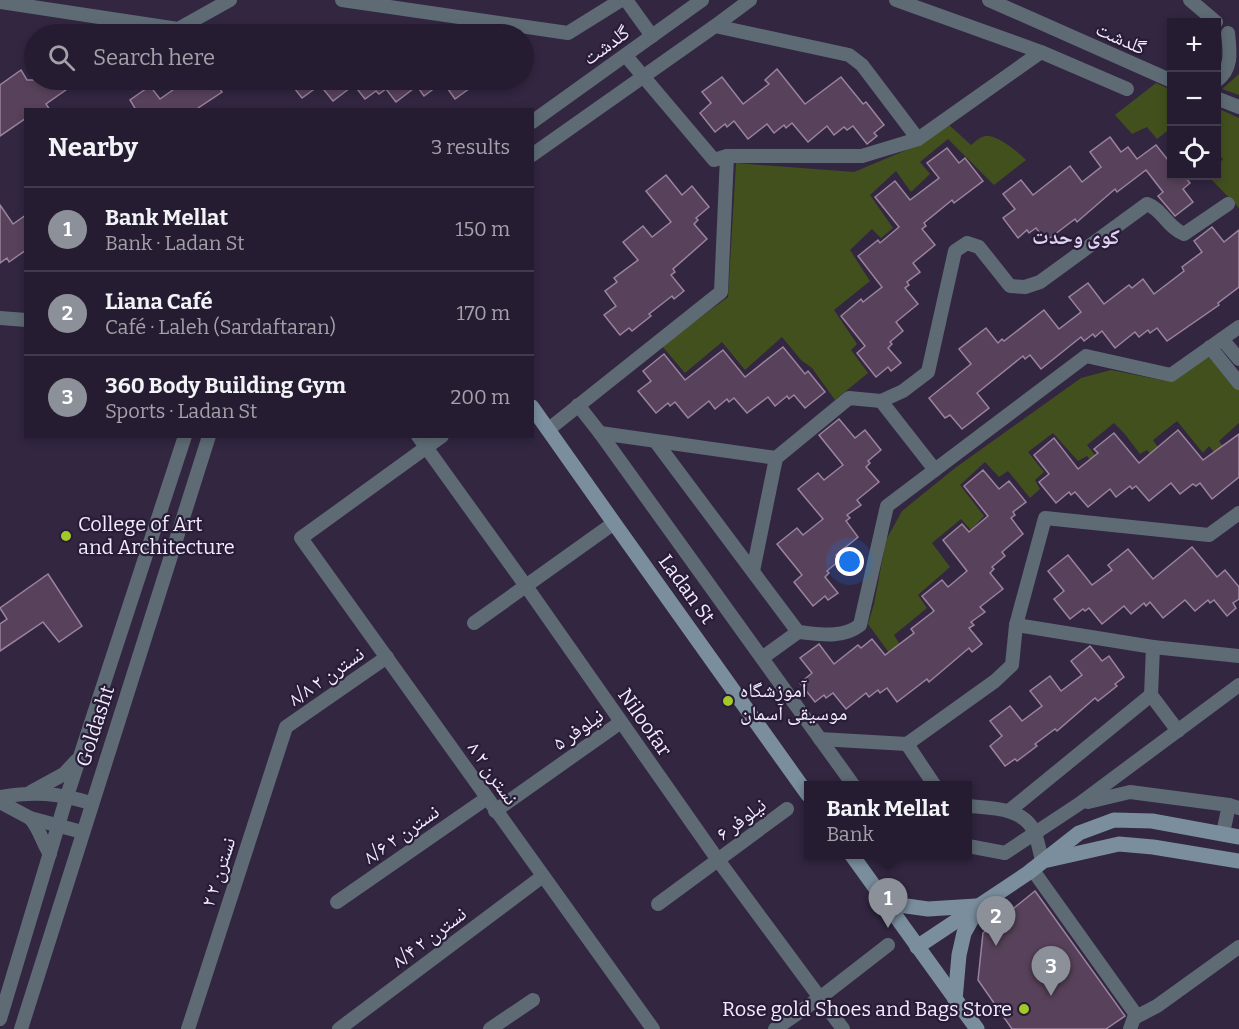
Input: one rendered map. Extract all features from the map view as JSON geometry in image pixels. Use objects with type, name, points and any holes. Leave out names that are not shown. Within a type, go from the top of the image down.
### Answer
[{"type":"street","points":[[187,24],[230,0]]},
{"type":"street","points":[[342,0],[508,24]]},
{"type":"street","points":[[534,28],[568,33],[621,0]]},
{"type":"street","points":[[626,0],[652,36]]},
{"type":"street","name":"گلدشت","points":[[534,121],[702,0]]},
{"type":"street","points":[[534,154],[750,0]]},
{"type":"street","points":[[896,0],[1041,52],[1127,89]]},
{"type":"street","name":"گلدشت","points":[[989,0],[1167,79]]},
{"type":"street","points":[[1190,0],[1210,18]]},
{"type":"street","points":[[0,2],[145,24]]},
{"type":"street","points":[[715,26],[849,55],[862,65],[918,139]]},
{"type":"street","points":[[1221,27],[1239,43]]},
{"type":"street","points":[[1221,77],[1229,64],[1228,33]]},
{"type":"street","points":[[626,56],[714,160],[728,156],[862,156],[918,139],[1041,52]]},
{"type":"street","points":[[1221,100],[1239,107]]},
{"type":"street","points":[[549,429],[721,292],[728,156]]},
{"type":"street","points":[[753,571],[776,458],[849,398],[881,401],[903,391],[928,372],[955,251],[967,243],[979,247],[1010,286],[1025,288],[1040,282],[1147,204],[1153,206],[1174,230],[1184,234],[1228,204]]},
{"type":"street","points":[[0,318],[24,320]]},
{"type":"street","points":[[762,658],[798,632],[833,635],[851,632],[860,626],[887,506],[1086,356],[1171,375],[1239,327]]},
{"type":"street","points":[[1216,343],[1239,359]]},
{"type":"street","points":[[1216,343],[1239,383]]},
{"type":"street","points":[[881,401],[935,470]]},
{"type":"street","points":[[578,405],[850,781]]},
{"type":"street","name":"Ladan St","points":[[534,410],[804,789]]},
{"type":"street","points":[[600,433],[776,458]]},
{"type":"street","name":"Goldasht","points":[[0,1018],[67,796],[184,438]]},
{"type":"street","name":"Goldasht","points":[[21,1029],[208,438]]},
{"type":"street","points":[[656,441],[798,632]]},
{"type":"street","name":"۸ نسترن ۲","points":[[422,442],[361,494],[300,538],[653,1029]]},
{"type":"street","name":"Niloofar","points":[[422,442],[718,860],[843,1029]]},
{"type":"street","points":[[177,456],[199,464]]},
{"type":"street","points":[[820,739],[907,744],[995,681],[1012,665],[1016,625],[1045,518],[1209,535],[1239,513]]},
{"type":"street","points":[[474,623],[614,524]]},
{"type":"street","points":[[1016,625],[1154,647],[1239,656]]},
{"type":"street","points":[[1154,647],[1151,695],[1178,731]]},
{"type":"street","name":"۸/۸ نسترن ۲","points":[[286,727],[387,657]]},
{"type":"street","points":[[972,847],[1005,853],[1079,804],[1239,685]]},
{"type":"street","points":[[1009,811],[1151,695]]},
{"type":"street","name":"۵ نیلوفر","points":[[495,811],[621,722]]},
{"type":"street","name":"۲ نسترن ۲","points":[[188,1029],[286,727]]},
{"type":"street","points":[[907,744],[932,781]]},
{"type":"street","points":[[30,792],[64,774],[80,757]]},
{"type":"street","points":[[0,797],[30,792],[67,796],[91,803]]},
{"type":"street","points":[[1079,804],[1130,792],[1234,806],[1223,833]]},
{"type":"street","name":"۸/۶ نسترن ۲","points":[[337,902],[487,798]]},
{"type":"street","points":[[0,802],[30,818],[82,831]]},
{"type":"street","points":[[972,806],[1009,811],[1028,821],[1035,832],[1034,868],[1134,1021],[1239,947]]},
{"type":"street","name":"۶ نیلوفر","points":[[658,904],[788,809]]},
{"type":"street","points":[[30,818],[39,828],[50,854]]},
{"type":"street","points":[[917,947],[1034,868],[1079,833],[1114,820],[1152,821],[1239,837]]},
{"type":"street","points":[[1034,868],[1119,844],[1239,861]]},
{"type":"street","points":[[854,859],[977,1029]]},
{"type":"street","name":"۸/۴ نسترن ۲","points":[[339,1029],[543,876]]},
{"type":"street","points":[[885,903],[928,909],[979,906]]},
{"type":"street","points":[[955,1000],[959,955],[964,933],[979,906]]},
{"type":"street","points":[[775,1029],[888,945]]},
{"type":"street","points":[[490,1029],[532,1000]]},
{"type":"green space","points":[[1239,74],[1239,95],[1222,89]]},
{"type":"green space","points":[[1156,83],[1167,88],[1167,131],[1157,139],[1147,127],[1132,134],[1115,115]]},
{"type":"green space","points":[[1221,110],[1239,118],[1239,208],[1212,180],[1221,180],[1223,159],[1221,157]]},
{"type":"green space","points":[[947,123],[971,145],[983,136],[993,137],[1008,145],[1026,160],[994,185],[948,139],[920,162],[930,174],[911,192],[896,171],[870,195],[893,228],[881,238],[872,229],[850,250],[870,281],[834,310],[857,344],[851,350],[868,373],[835,400],[812,368],[801,360],[782,337],[745,370],[722,342],[685,373],[662,346],[728,297],[736,163],[854,172],[916,146]]},
{"type":"green space","points":[[1210,353],[1239,389],[1239,423],[1219,441],[1231,457],[1224,464],[1209,446],[1203,453],[1177,421],[1153,440],[1167,461],[1161,468],[1147,450],[1140,454],[1114,423],[1087,445],[1102,464],[1097,467],[1087,456],[1078,461],[1053,433],[1028,452],[1044,472],[1035,480],[1040,489],[1030,498],[1008,471],[999,477],[985,462],[960,485],[984,516],[971,530],[961,519],[932,543],[950,567],[918,595],[927,608],[894,635],[906,655],[897,664],[868,624],[886,540],[902,511],[955,468],[1081,378],[1111,370],[1171,382]]},
{"type":"building","points":[[777,69],[805,104],[841,77],[863,104],[866,102],[884,125],[874,133],[877,136],[867,144],[853,126],[847,130],[844,127],[834,135],[827,126],[808,142],[792,123],[786,128],[784,125],[774,133],[767,124],[748,139],[734,121],[727,127],[725,124],[715,132],[700,113],[711,103],[702,92],[722,77],[743,104],[769,84],[765,80]]},
{"type":"building","points":[[21,70],[24,75],[24,90],[66,90],[46,104],[49,108],[24,108],[24,119],[0,136],[0,85]]},
{"type":"building","points":[[144,90],[153,90],[160,99],[173,90],[221,90],[222,92],[198,108],[135,108],[130,100]]},
{"type":"building","points":[[296,90],[313,90],[302,98]]},
{"type":"building","points":[[324,90],[347,90],[333,101]]},
{"type":"building","points":[[358,90],[385,90],[379,94],[376,91],[365,99]]},
{"type":"building","points":[[387,90],[412,90],[396,102]]},
{"type":"building","points":[[420,90],[432,90],[424,96]]},
{"type":"building","points":[[449,90],[467,90],[455,99]]},
{"type":"building","points":[[1110,137],[1121,152],[1128,147],[1137,159],[1156,145],[1167,159],[1167,180],[1187,180],[1190,183],[1183,189],[1193,202],[1175,216],[1158,196],[1163,192],[1146,170],[1117,192],[1115,189],[1077,222],[1075,219],[1046,241],[1036,228],[1029,233],[1027,230],[1018,238],[1003,218],[1015,209],[1003,194],[1021,180],[1033,195],[1070,166],[1082,182],[1101,167],[1090,152]]},
{"type":"building","points":[[947,148],[959,163],[965,158],[983,181],[954,203],[952,200],[924,223],[926,226],[922,229],[935,245],[913,263],[920,272],[907,282],[909,285],[905,288],[918,304],[896,322],[903,331],[890,342],[892,344],[888,348],[901,363],[891,371],[888,367],[876,377],[857,353],[865,346],[841,316],[861,299],[863,302],[882,287],[858,256],[878,240],[880,243],[899,227],[875,197],[895,181],[910,200],[939,178],[927,163]]},
{"type":"building","points":[[666,175],[682,195],[692,186],[709,207],[696,218],[698,220],[694,224],[707,239],[673,269],[675,272],[671,275],[684,291],[674,299],[672,296],[632,331],[629,328],[620,335],[604,315],[616,306],[605,291],[617,282],[614,278],[638,260],[623,242],[643,226],[652,237],[671,222],[646,191]]},
{"type":"building","points":[[0,205],[13,224],[24,216],[24,251],[9,262],[7,258],[0,263]]},
{"type":"building","points":[[1212,227],[1224,242],[1239,230],[1239,287],[1218,303],[1219,305],[1167,341],[1157,328],[1150,333],[1148,330],[1139,337],[1135,332],[1115,348],[1102,331],[1095,337],[1093,334],[1084,341],[1081,337],[1041,369],[1030,355],[1025,359],[1023,356],[977,393],[989,408],[962,429],[950,415],[945,418],[929,398],[971,364],[959,349],[986,328],[998,343],[1002,339],[1004,341],[1044,310],[1059,329],[1081,312],[1069,297],[1088,283],[1104,304],[1129,285],[1132,288],[1143,279],[1154,294],[1184,271],[1182,267],[1202,252],[1194,241]]},
{"type":"building","points":[[783,347],[805,374],[808,371],[825,392],[805,408],[794,395],[789,399],[787,396],[775,406],[768,397],[747,413],[734,398],[729,402],[727,399],[715,409],[709,401],[688,418],[675,402],[670,406],[668,403],[656,413],[638,391],[651,381],[643,371],[664,354],[685,380],[723,350],[745,377]]},
{"type":"building","points":[[839,419],[855,438],[865,430],[881,450],[868,461],[870,463],[866,467],[879,482],[857,500],[861,505],[847,515],[850,518],[846,521],[858,537],[836,555],[840,560],[827,571],[829,573],[825,577],[838,593],[828,600],[825,596],[813,606],[794,582],[802,575],[777,544],[797,528],[803,535],[823,519],[798,489],[818,473],[824,480],[843,465],[819,435]]},
{"type":"building","points":[[1178,430],[1203,460],[1239,434],[1239,477],[1212,499],[1200,483],[1196,486],[1193,484],[1180,494],[1171,483],[1149,501],[1136,486],[1132,489],[1130,486],[1116,497],[1110,489],[1088,507],[1075,492],[1071,495],[1069,492],[1056,503],[1039,482],[1049,474],[1034,455],[1054,438],[1078,469],[1098,453],[1094,449],[1114,433],[1139,463]]},
{"type":"building","points":[[983,470],[999,489],[1009,481],[1026,502],[1013,512],[1015,515],[1011,518],[1023,534],[1002,552],[1005,556],[992,567],[994,569],[990,573],[1003,589],[980,607],[985,612],[971,622],[974,625],[969,628],[982,644],[972,652],[969,648],[929,682],[927,679],[897,702],[887,688],[880,693],[878,690],[869,697],[866,693],[846,709],[833,693],[826,698],[824,695],[815,702],[800,683],[812,673],[800,658],[819,644],[834,664],[858,645],[861,648],[872,639],[885,655],[914,633],[911,629],[934,611],[922,596],[942,580],[948,587],[967,571],[943,540],[962,524],[969,532],[988,516],[964,486]]},
{"type":"building","points":[[1192,547],[1217,577],[1225,570],[1239,587],[1239,599],[1233,603],[1236,608],[1227,616],[1214,600],[1210,603],[1208,600],[1195,611],[1185,600],[1163,618],[1150,602],[1146,606],[1144,603],[1131,614],[1124,606],[1102,624],[1089,608],[1085,611],[1083,609],[1070,619],[1054,599],[1064,591],[1048,571],[1068,555],[1092,585],[1112,570],[1108,565],[1128,549],[1153,579]]},
{"type":"building","points":[[48,574],[82,626],[59,642],[43,622],[0,651],[0,624],[7,619],[0,608]]},
{"type":"building","points":[[1090,646],[1102,661],[1109,656],[1124,677],[1115,684],[1117,686],[1098,701],[1095,698],[1057,731],[1055,729],[1017,761],[1015,759],[1005,766],[990,746],[1002,736],[990,721],[1010,706],[1022,721],[1042,706],[1030,691],[1050,676],[1061,691],[1082,675],[1071,661]]},
{"type":"building","points":[[1035,891],[1125,1016],[1106,1029],[1012,1029],[978,980],[983,933]]},
{"type":"place","name":"College of Art and Architecture","points":[[66,536]]},
{"type":"place","name":"آموزشگاه موسیقی آسمان","points":[[728,701]]},
{"type":"place","name":"Bank Mellat","points":[[888,928]]},
{"type":"place","name":"Liana Café","points":[[996,946]]},
{"type":"place","name":"360 Body Building Gym","points":[[1051,996]]},
{"type":"place","name":"Rose gold Shoes and Bags Store","points":[[1024,1009]]},
{"type":"district","name":"کوی وحدت","points":[[1076,237]]}]
